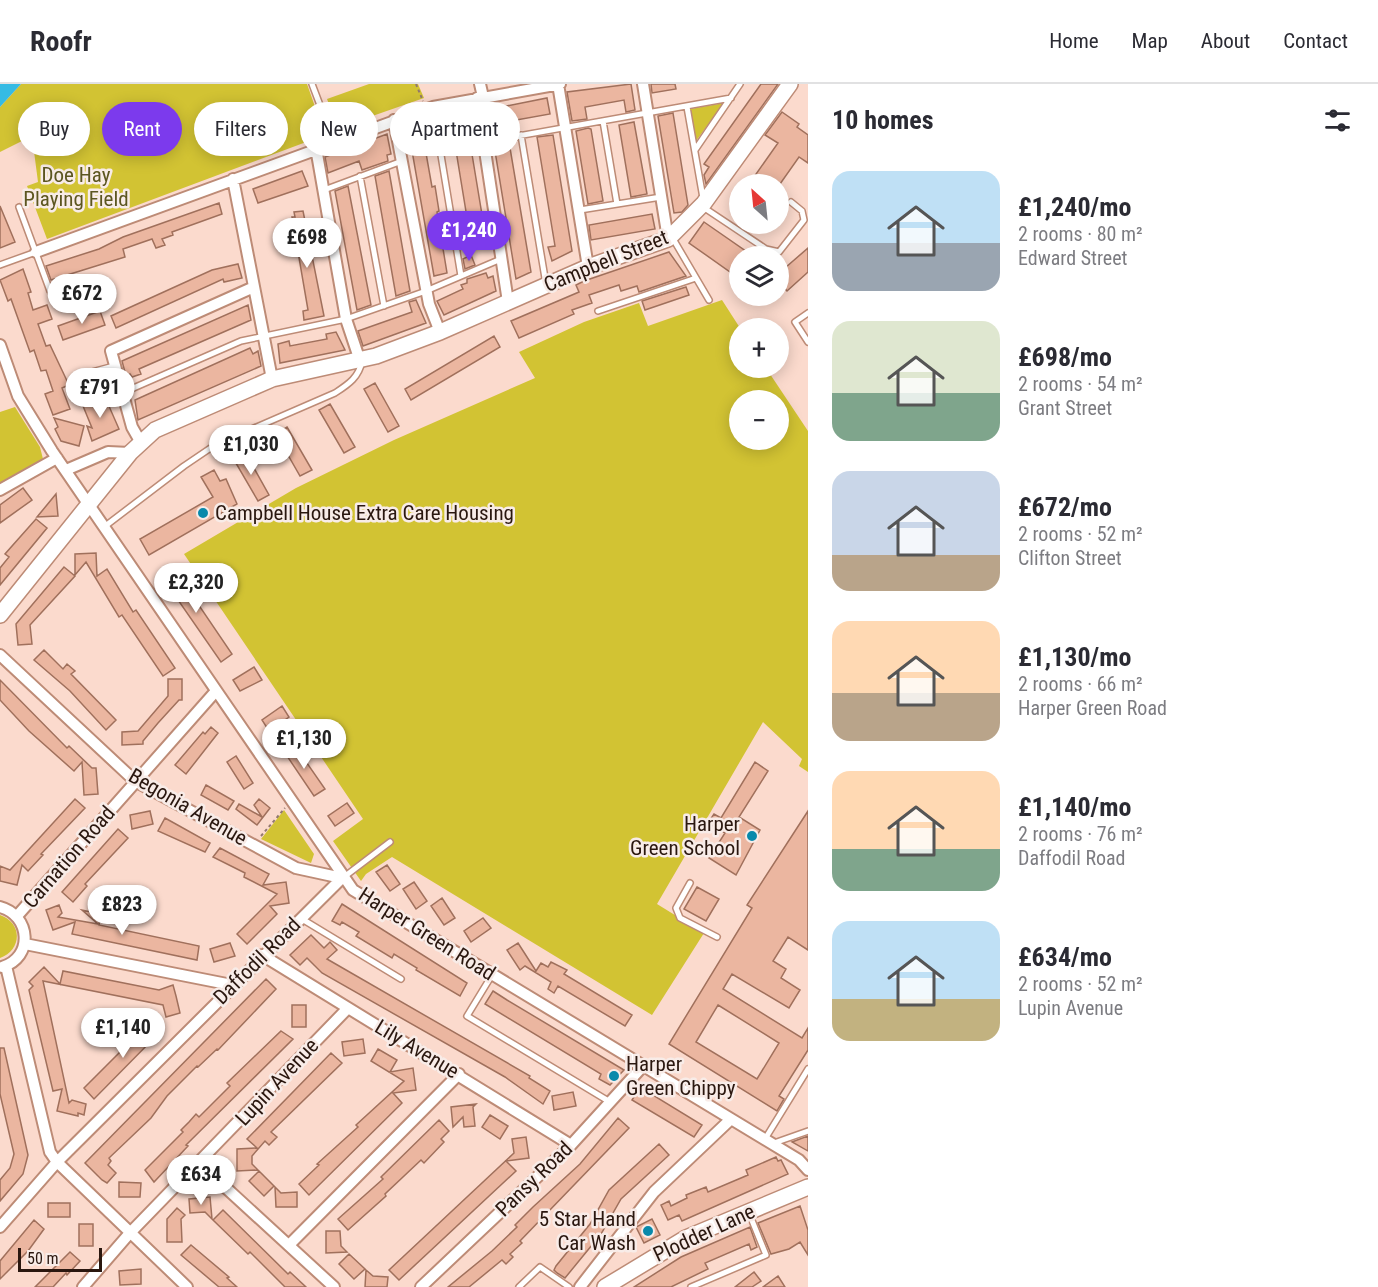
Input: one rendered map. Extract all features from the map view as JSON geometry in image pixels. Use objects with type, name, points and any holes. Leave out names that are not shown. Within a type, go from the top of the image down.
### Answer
[{"type":"street","points":[[480,84],[480,102]]},
{"type":"street","points":[[457,102],[559,84],[588,267]]},
{"type":"street","points":[[643,84],[669,238]]},
{"type":"street","name":"Campbell Street","points":[[0,615],[140,441],[155,430],[272,379],[361,360],[440,332],[588,267],[669,238],[703,204],[790,84]]},
{"type":"street","points":[[36,252],[300,154]]},
{"type":"street","points":[[318,156],[346,319],[361,360]]},
{"type":"street","points":[[401,156],[426,291],[440,332]]},
{"type":"street","points":[[486,156],[508,302]]},
{"type":"street","points":[[233,179],[272,379]]},
{"type":"street","points":[[140,441],[132,427],[111,351],[254,286]]},
{"type":"street","name":"Harper Green Road","points":[[0,345],[18,396],[57,458],[342,878],[353,890],[800,1160],[808,1170]]},
{"type":"street","points":[[66,470],[108,452],[130,453]]},
{"type":"street","points":[[0,490],[57,458]]},
{"type":"street","name":"Begonia Avenue","points":[[0,655],[135,782],[296,867],[342,878]]},
{"type":"street","name":"Carnation Road","points":[[17,916],[216,691]]},
{"type":"street","name":"Daffodil Road","points":[[0,1227],[57,1162],[262,955],[342,878]]},
{"type":"street","name":"Carnation Road","points":[[0,908],[17,916],[23,925],[25,944]]},
{"type":"street","points":[[187,1287],[129,1234],[57,1162],[50,1152],[3,967],[21,953],[25,944],[232,985]]},
{"type":"street","name":"Lily Avenue","points":[[262,955],[459,1074],[571,1145]]},
{"type":"street","name":"Lupin Avenue","points":[[83,1287],[129,1234],[200,1164],[348,1008]]},
{"type":"street","name":"Pansy Road","points":[[421,1287],[571,1145],[643,1066]]},
{"type":"street","points":[[289,1245],[459,1074]]},
{"type":"street","points":[[580,1287],[650,1197],[731,1119]]},
{"type":"street","points":[[200,1164],[334,1287]]},
{"type":"street","name":"Plodder Lane","points":[[612,1285],[668,1247],[808,1187]]},
{"type":"lane","points":[[312,84],[319,102]]},
{"type":"lane","points":[[694,150],[740,84]]},
{"type":"lane","points":[[546,285],[521,135],[730,98]]},
{"type":"lane","points":[[687,107],[703,204],[766,249],[779,252],[794,236],[804,220],[802,211],[791,202]]},
{"type":"lane","points":[[603,121],[617,204]]},
{"type":"lane","points":[[439,156],[461,276]]},
{"type":"lane","points":[[324,190],[402,161]]},
{"type":"lane","points":[[360,176],[384,306]]},
{"type":"lane","points":[[580,210],[662,197]]},
{"type":"lane","points":[[19,207],[50,291]]},
{"type":"lane","points":[[669,238],[709,300]]},
{"type":"lane","points":[[0,265],[36,252]]},
{"type":"lane","points":[[122,393],[242,340],[346,319],[426,291],[502,258]]},
{"type":"lane","points":[[598,311],[696,278]]},
{"type":"lane","points":[[808,313],[795,322],[808,342]]},
{"type":"lane","points":[[104,527],[215,445],[342,389],[360,373],[361,360]]},
{"type":"lane","points":[[88,373],[114,366]]},
{"type":"lane","points":[[342,878],[390,842]]},
{"type":"lane","points":[[690,883],[676,908],[680,918],[717,937]]},
{"type":"lane","points":[[301,918],[401,979]]},
{"type":"lane","points":[[492,975],[467,1016],[610,1102]]},
{"type":"lane","points":[[769,1142],[808,1070]]},
{"type":"lane","points":[[769,1142],[808,1131]]},
{"type":"lane","points":[[691,1287],[766,1255],[748,1211]]},
{"type":"lane","points":[[519,1287],[540,1267],[569,1287]]},
{"type":"path","points":[[416,84],[426,102]]},
{"type":"path","points":[[254,845],[291,801]]},
{"type":"green space","name":"Doe Hay Playing Field","points":[[21,84],[307,84],[313,102],[300,102],[300,144],[288,149],[288,102],[194,102],[194,156],[269,156],[47,239],[27,186],[38,182],[35,156],[90,156],[90,102],[18,102],[18,143],[0,152],[0,107]]},
{"type":"green space","points":[[369,84],[418,84],[424,98],[413,102],[390,102],[390,110],[378,114],[378,102],[328,102],[327,99]]},
{"type":"green space","points":[[724,103],[696,141],[690,109]]},
{"type":"green space","points":[[722,300],[734,318],[729,318],[729,378],[773,378],[781,390],[729,390],[729,450],[789,450],[789,402],[808,431],[808,772],[799,766],[802,759],[763,722],[657,904],[704,933],[652,1015],[392,857],[366,874],[361,881],[333,841],[363,819],[184,554],[296,488],[394,440],[535,378],[519,352],[584,322],[639,303],[648,326]]},
{"type":"green space","points":[[15,407],[40,447],[43,459],[0,484],[0,412]]},
{"type":"green space","points":[[284,810],[314,854],[311,863],[261,839]]},
{"type":"green space","points":[[0,915],[13,924],[17,936],[13,949],[0,958]]},
{"type":"water","points":[[0,84],[21,84],[0,107]]},
{"type":"building","points":[[631,84],[635,110],[626,112],[624,100],[585,107],[587,119],[572,121],[567,92]]},
{"type":"building","points":[[651,84],[675,84],[676,89],[652,93]]},
{"type":"building","points":[[761,84],[778,84],[706,184],[704,175],[709,167],[704,164]]},
{"type":"building","points":[[547,98],[550,114],[520,119],[520,103]]},
{"type":"building","points":[[782,112],[799,124],[797,127],[808,135],[808,163],[799,157],[787,174],[756,174],[778,143],[765,135]]},
{"type":"building","points":[[673,113],[688,205],[682,212],[674,213],[658,116]]},
{"type":"building","points":[[634,122],[647,194],[631,197],[619,125]]},
{"type":"building","points":[[591,129],[603,201],[588,204],[576,131]]},
{"type":"building","points":[[387,134],[390,149],[390,154],[387,155],[388,161],[362,170],[359,161],[328,173],[325,157],[328,156],[378,156],[378,137]]},
{"type":"building","points":[[553,135],[572,251],[552,261],[548,247],[555,246],[537,137]]},
{"type":"building","points":[[413,156],[426,156],[432,187],[435,186],[447,273],[434,276]]},
{"type":"building","points":[[457,156],[472,156],[487,245],[472,248]]},
{"type":"building","points":[[496,156],[511,156],[531,272],[516,279]]},
{"type":"building","points":[[302,171],[308,186],[258,203],[253,189]]},
{"type":"building","points":[[389,171],[410,291],[396,296],[375,176]]},
{"type":"building","points":[[348,186],[371,305],[357,310],[335,191]]},
{"type":"building","points":[[219,203],[222,214],[172,232],[173,235],[162,239],[165,245],[156,248],[152,239],[123,249],[125,257],[51,280],[46,266],[99,249],[123,237]]},
{"type":"building","points":[[0,206],[15,242],[0,248]]},
{"type":"building","points":[[303,211],[324,316],[304,320],[303,311],[308,310],[292,217],[295,217],[294,212]]},
{"type":"building","points":[[652,214],[655,229],[591,240],[589,225]]},
{"type":"building","points":[[704,222],[739,246],[729,246],[729,271],[689,243]]},
{"type":"building","points":[[808,248],[808,272],[789,289],[789,264]]},
{"type":"building","points":[[669,252],[686,276],[639,292],[637,286],[621,291],[619,285],[589,295],[592,303],[572,310],[574,314],[519,338],[511,321],[579,292],[576,285],[584,281]]},
{"type":"building","points":[[471,255],[475,265],[465,269],[463,259]]},
{"type":"building","points":[[238,264],[242,278],[224,282],[223,279],[116,328],[111,316],[212,270]]},
{"type":"building","points":[[23,269],[31,292],[28,293],[33,310],[47,305],[52,319],[38,324],[46,346],[50,345],[69,385],[62,388],[70,409],[53,415],[45,394],[53,391],[46,370],[41,371],[34,350],[30,352],[11,299],[8,301],[0,280]]},
{"type":"building","points":[[486,273],[488,278],[493,276],[496,291],[444,315],[437,301],[463,289],[461,285],[467,283],[467,279]]},
{"type":"building","points":[[686,287],[689,295],[645,310],[642,301]]},
{"type":"building","points":[[416,300],[426,323],[363,346],[358,331],[412,312],[409,302]]},
{"type":"building","points":[[248,305],[251,320],[139,369],[141,374],[126,376],[122,361]]},
{"type":"building","points":[[100,311],[105,325],[63,340],[58,326]]},
{"type":"building","points":[[336,332],[345,350],[280,363],[278,344],[289,341],[290,346],[327,339],[326,334]]},
{"type":"building","points":[[494,336],[500,347],[411,400],[405,389]]},
{"type":"building","points":[[250,348],[253,354],[258,351],[261,366],[138,420],[135,400]]},
{"type":"building","points":[[375,383],[399,426],[388,432],[364,389]]},
{"type":"building","points":[[105,397],[119,429],[92,441],[87,426],[92,428],[83,406]]},
{"type":"building","points":[[330,404],[355,447],[344,453],[319,410]]},
{"type":"building","points":[[54,418],[84,426],[79,446],[61,441],[55,429],[58,427]]},
{"type":"building","points":[[287,427],[312,470],[300,476],[276,434]]},
{"type":"building","points":[[245,452],[269,495],[258,501],[233,458]]},
{"type":"building","name":"Campbell House Extra Care Housing","points":[[214,470],[220,481],[226,479],[237,504],[149,555],[140,539],[213,497],[201,477]]},
{"type":"building","points":[[23,488],[32,500],[0,523],[0,505]]},
{"type":"building","points":[[56,494],[58,516],[37,517]]},
{"type":"building","points":[[36,519],[47,528],[0,585],[0,568],[9,557],[5,554]]},
{"type":"building","points":[[96,553],[97,576],[107,569],[133,612],[136,610],[175,668],[163,676],[122,615],[119,617],[86,562],[75,575],[75,554]]},
{"type":"building","points":[[64,567],[75,576],[30,625],[32,644],[18,645],[16,624]]},
{"type":"building","points":[[169,568],[172,572],[175,570],[232,654],[221,662],[160,574]]},
{"type":"building","points":[[44,650],[63,669],[67,664],[75,671],[71,674],[116,720],[106,730],[70,691],[34,660]]},
{"type":"building","points":[[254,667],[262,680],[240,691],[233,680]]},
{"type":"building","points":[[168,679],[182,679],[182,700],[179,700],[158,723],[143,744],[122,745],[122,732],[138,731],[168,696]]},
{"type":"building","points":[[0,680],[67,748],[69,746],[92,768],[96,768],[98,794],[84,795],[82,762],[74,771],[29,731],[0,700]]},
{"type":"building","points":[[282,706],[289,717],[269,731],[262,720]]},
{"type":"building","points":[[211,727],[218,733],[186,774],[175,765],[203,732],[205,734]]},
{"type":"building","points":[[293,743],[325,789],[314,796],[283,750]]},
{"type":"building","points":[[236,756],[253,783],[244,789],[227,762]]},
{"type":"building","points":[[755,762],[768,771],[739,817],[760,830],[736,875],[709,858],[725,833],[708,823],[714,814],[721,818]]},
{"type":"building","points":[[206,785],[234,801],[228,810],[201,795]]},
{"type":"building","points":[[75,799],[85,808],[28,871],[22,865],[17,885],[0,881],[0,866],[10,870]]},
{"type":"building","points":[[259,799],[270,808],[257,825],[236,809],[239,804],[262,817],[254,805]]},
{"type":"building","points":[[347,803],[354,813],[335,826],[328,816]]},
{"type":"building","points":[[150,811],[153,824],[132,829],[130,815]]},
{"type":"building","points":[[808,811],[808,950],[788,937],[773,961],[786,969],[781,978],[800,990],[789,1008],[732,974],[723,989],[802,1038],[808,1028],[808,1050],[779,1096],[784,1099],[777,1111],[669,1044],[752,908],[747,905]],"holes":[[[718,1005],[779,1043],[757,1079],[696,1042]]]},
{"type":"building","points":[[165,818],[210,843],[205,852],[158,831]]},
{"type":"building","points":[[118,829],[128,838],[85,884],[87,886],[73,902],[62,892]]},
{"type":"building","points":[[220,848],[269,874],[263,885],[286,882],[289,903],[270,906],[277,914],[247,944],[237,934],[277,894],[244,877],[245,873],[213,857]]},
{"type":"building","points":[[387,865],[400,884],[390,891],[376,872]]},
{"type":"building","points":[[414,882],[427,901],[416,909],[403,889]]},
{"type":"building","points":[[697,887],[719,899],[706,921],[684,909]]},
{"type":"building","points":[[442,898],[455,918],[444,925],[431,906]]},
{"type":"building","points":[[342,904],[467,983],[460,996],[394,954],[392,958],[356,936],[359,932],[342,922],[340,925],[332,921]]},
{"type":"building","points":[[59,905],[62,913],[58,917],[98,924],[82,910],[101,914],[99,925],[199,946],[197,960],[72,934],[75,922],[53,930],[46,910]]},
{"type":"building","points":[[483,918],[491,928],[471,942],[464,931]]},
{"type":"building","points":[[311,935],[324,948],[330,942],[337,950],[327,959],[530,1076],[529,1078],[550,1091],[543,1104],[505,1077],[322,973],[307,958],[300,965],[290,955]]},
{"type":"building","points":[[230,943],[235,956],[214,962],[210,949]]},
{"type":"building","points":[[518,943],[536,971],[541,963],[548,967],[551,962],[567,970],[564,974],[632,1015],[625,1026],[558,986],[554,993],[548,989],[551,982],[525,966],[520,970],[507,950]]},
{"type":"building","points":[[44,967],[60,984],[63,971],[159,990],[173,985],[176,996],[180,1013],[166,1017],[163,1005],[43,981],[69,1103],[72,1100],[86,1104],[84,1115],[78,1113],[78,1116],[57,1111],[62,1089],[53,1091],[29,990],[33,986],[29,982]]},
{"type":"building","points":[[266,979],[276,989],[218,1050],[197,1066],[167,1096],[151,1118],[109,1158],[111,1161],[108,1165],[116,1173],[107,1183],[102,1180],[85,1163]]},
{"type":"building","points":[[493,991],[624,1070],[610,1085],[599,1079],[601,1074],[485,1004]]},
{"type":"building","points":[[292,1005],[306,1005],[306,1027],[292,1027]]},
{"type":"building","points":[[146,1017],[160,1032],[94,1099],[84,1088],[143,1029],[139,1025]]},
{"type":"building","points":[[281,1031],[293,1039],[186,1145],[188,1146],[154,1182],[145,1170],[183,1132],[181,1130],[196,1114],[199,1117],[230,1086],[227,1083]]},
{"type":"building","points":[[363,1039],[365,1053],[344,1056],[342,1042]]},
{"type":"building","points":[[0,1048],[4,1048],[28,1155],[23,1174],[0,1201],[0,1180],[10,1168],[14,1154],[0,1094]]},
{"type":"building","points":[[378,1049],[397,1060],[390,1072],[413,1068],[416,1090],[393,1093],[402,1103],[309,1195],[299,1184],[319,1165],[317,1164],[358,1127],[356,1125],[404,1081],[371,1061]]},
{"type":"building","points":[[331,1053],[342,1063],[271,1132],[277,1137],[269,1145],[265,1141],[252,1156],[252,1164],[258,1170],[237,1171],[237,1149],[257,1148],[247,1139]]},
{"type":"building","points":[[639,1083],[651,1094],[702,1125],[694,1137],[632,1100],[634,1097],[631,1094]]},
{"type":"building","points":[[573,1092],[576,1106],[554,1110],[552,1096]]},
{"type":"building","points":[[476,1104],[473,1107],[475,1126],[464,1127],[463,1117],[453,1127],[451,1107]]},
{"type":"building","points":[[490,1115],[508,1126],[500,1139],[482,1127]]},
{"type":"building","points":[[618,1118],[629,1128],[520,1241],[522,1243],[510,1254],[513,1257],[506,1264],[502,1260],[469,1287],[448,1287],[517,1227],[515,1225],[580,1164]]},
{"type":"building","points":[[439,1120],[449,1131],[441,1139],[444,1142],[424,1163],[421,1160],[348,1230],[338,1219],[383,1179],[381,1177]]},
{"type":"building","points":[[808,1136],[808,1151],[792,1142]]},
{"type":"building","points":[[526,1137],[529,1158],[506,1161],[516,1171],[399,1280],[389,1270],[514,1153],[512,1139]]},
{"type":"building","points":[[659,1144],[669,1155],[621,1199],[601,1234],[565,1278],[557,1273],[554,1270],[556,1266],[590,1224],[609,1190]]},
{"type":"building","points":[[776,1157],[778,1161],[781,1160],[788,1174],[682,1221],[679,1215],[668,1220],[661,1205],[669,1201],[671,1206],[687,1198],[686,1195],[706,1187],[708,1192],[748,1175],[746,1170]]},
{"type":"building","points":[[259,1171],[274,1186],[264,1196],[249,1181]]},
{"type":"building","points":[[119,1182],[141,1183],[140,1197],[119,1197]]},
{"type":"building","points":[[275,1187],[281,1193],[297,1192],[297,1207],[276,1207]]},
{"type":"building","points":[[210,1197],[212,1219],[205,1212],[190,1213],[189,1199]]},
{"type":"building","points":[[48,1203],[70,1203],[70,1217],[48,1217]]},
{"type":"building","points":[[800,1206],[808,1230],[808,1255],[800,1242],[789,1249],[771,1254],[758,1223]]},
{"type":"building","points":[[177,1208],[185,1215],[181,1219],[182,1242],[167,1242],[167,1219]]},
{"type":"building","points":[[223,1210],[288,1274],[290,1272],[306,1287],[285,1287],[250,1252],[248,1254],[213,1220]]},
{"type":"building","name":"5 Star Hand Car Wash","points":[[652,1219],[660,1235],[644,1243],[636,1227]]},
{"type":"building","points":[[34,1220],[44,1229],[28,1251],[0,1279],[0,1261]]},
{"type":"building","points":[[79,1224],[93,1224],[93,1246],[79,1246]]},
{"type":"building","points":[[750,1227],[757,1247],[751,1250],[749,1244],[705,1263],[708,1269],[671,1287],[634,1287],[681,1257]]},
{"type":"building","points":[[326,1231],[340,1231],[341,1246],[347,1252],[326,1253]]},
{"type":"building","points":[[191,1245],[229,1277],[227,1278],[237,1287],[219,1287],[181,1255]]},
{"type":"building","points":[[70,1252],[80,1261],[67,1275],[66,1273],[53,1287],[35,1287]]},
{"type":"building","points":[[349,1254],[365,1269],[354,1279],[339,1264]]},
{"type":"building","points":[[141,1269],[141,1284],[120,1285],[119,1271]]},
{"type":"building","points":[[366,1270],[373,1276],[388,1277],[387,1287],[365,1287]]},
{"type":"building","points":[[754,1272],[761,1281],[752,1287],[735,1287]]},
{"type":"building","points":[[778,1276],[785,1287],[763,1287]]},
{"type":"place","name":"Campbell House Extra Care Housing","points":[[203,513]]},
{"type":"place","name":"Harper Green School","points":[[752,836]]},
{"type":"place","name":"Harper Green Chippy","points":[[614,1076]]},
{"type":"place","name":"5 Star Hand Car Wash","points":[[648,1231]]}]
